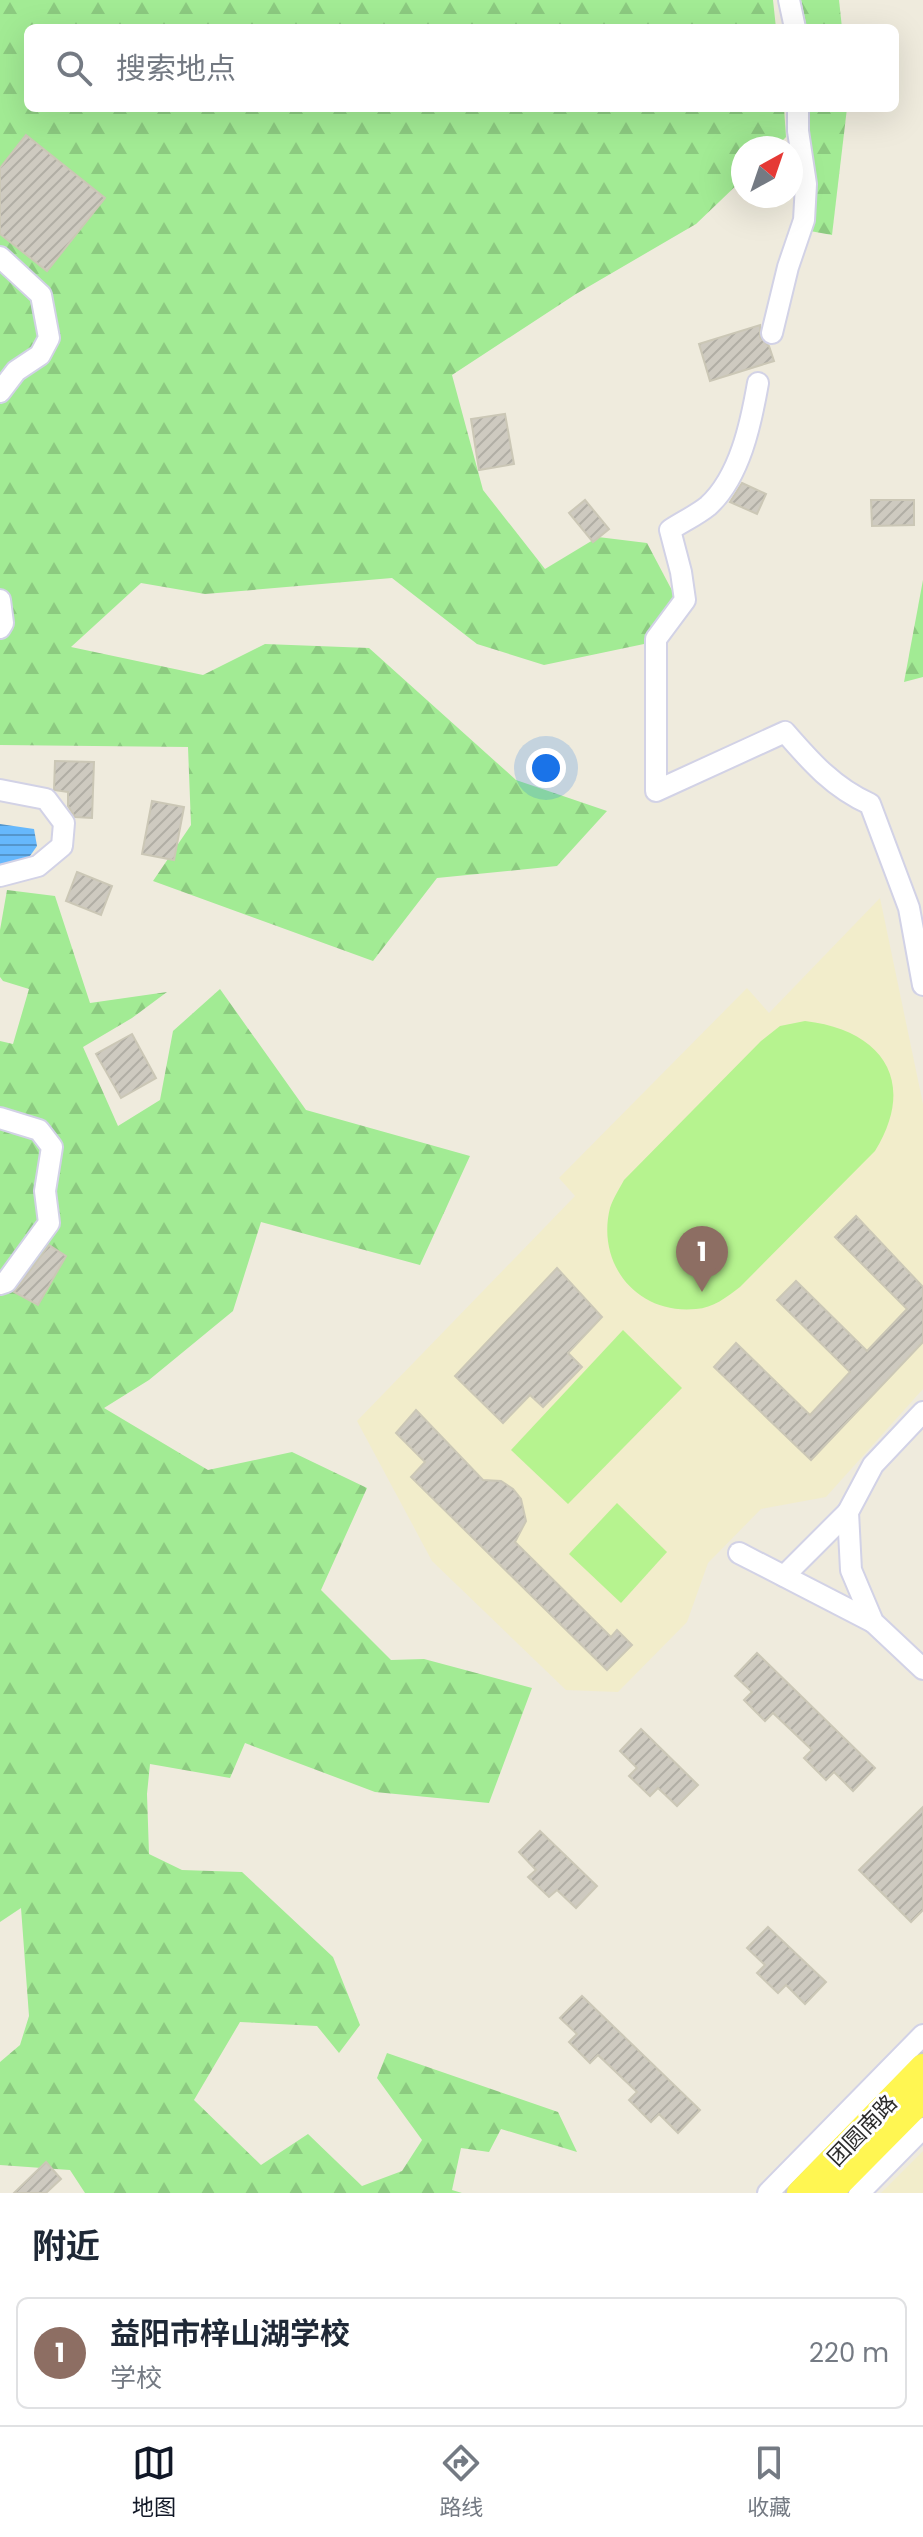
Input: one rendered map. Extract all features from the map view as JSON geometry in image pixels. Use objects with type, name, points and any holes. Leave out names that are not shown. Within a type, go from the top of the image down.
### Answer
[{"type":"main road","name":"团圆南路","points":[[800,2193],[923,2067]]},
{"type":"main road","name":"团圆南路","points":[[829,2193],[923,2098]]},
{"type":"street","points":[[789,0],[794,24]]},
{"type":"street","points":[[772,333],[788,267],[804,220],[806,184],[798,112]]},
{"type":"street","points":[[0,257],[41,295],[49,338],[40,355],[16,371],[0,392]]},
{"type":"street","points":[[758,383],[751,419],[730,477],[709,505],[670,530],[685,600],[656,639],[656,791],[785,732],[817,769],[847,794],[870,804],[909,908],[923,985]]},
{"type":"street","points":[[0,600],[3,623],[0,628]]},
{"type":"street","points":[[0,790],[46,799],[64,823],[62,846],[38,866],[0,876]]},
{"type":"street","points":[[0,1118],[39,1130],[52,1147],[45,1191],[49,1223],[6,1282],[0,1284]]},
{"type":"street","points":[[784,1576],[848,1512],[873,1465],[923,1412]]},
{"type":"street","points":[[848,1512],[851,1570],[873,1622]]},
{"type":"street","points":[[739,1553],[873,1622],[923,1669]]},
{"type":"street","points":[[768,2193],[923,2035]]},
{"type":"street","points":[[859,2193],[923,2128]]},
{"type":"shaded area","points":[[880,898],[923,1104],[923,1389],[826,1497],[761,1509],[708,1563],[687,1622],[618,1692],[566,1690],[432,1561],[357,1421],[575,1196],[559,1178],[747,988],[769,1013]]},
{"type":"shaded area","points":[[923,2151],[923,2193],[881,2193]]},
{"type":"green space","points":[[0,0],[773,0],[776,24],[24,24],[24,112],[784,112],[786,136],[731,136],[731,190],[696,224],[576,294],[452,375],[483,490],[545,569],[598,537],[647,543],[676,598],[644,644],[544,665],[477,644],[392,578],[205,594],[141,583],[71,647],[203,675],[265,644],[369,648],[516,780],[607,811],[557,866],[437,878],[373,961],[153,881],[191,825],[188,747],[0,745]]},
{"type":"green space","points":[[801,0],[839,0],[842,24],[806,24]]},
{"type":"green space","points":[[810,112],[847,112],[832,235],[810,231]]},
{"type":"green space","points":[[923,580],[923,677],[904,682]]},
{"type":"green space","points":[[7,890],[55,896],[90,1003],[167,992],[132,1018],[83,1047],[118,1126],[160,1100],[173,1031],[220,989],[306,1110],[470,1156],[420,1265],[261,1222],[233,1311],[149,1380],[104,1408],[208,1470],[292,1452],[367,1488],[321,1590],[391,1660],[424,1659],[532,1688],[489,1803],[375,1792],[245,1743],[230,1778],[150,1764],[147,1794],[149,1854],[182,1870],[242,1872],[333,1957],[360,2025],[339,2053],[317,2026],[240,2022],[194,2100],[261,2165],[308,2134],[362,2186],[402,2171],[422,2140],[377,2078],[387,2053],[558,2112],[577,2152],[501,2129],[489,2152],[461,2148],[452,2190],[462,2193],[85,2193],[70,2170],[0,2165],[0,2062],[20,2045],[29,2016],[21,1908],[0,1922],[0,1041],[13,1044],[29,989],[3,981],[0,977],[0,930]]},
{"type":"green space","points":[[805,1021],[832,1026],[854,1035],[872,1048],[885,1063],[892,1081],[893,1102],[887,1126],[875,1151],[740,1287],[720,1301],[696,1309],[675,1309],[656,1304],[626,1282],[616,1266],[609,1248],[607,1229],[614,1198],[624,1180],[761,1041],[780,1026]]},
{"type":"green space","points":[[623,1330],[682,1388],[568,1504],[511,1450]]},
{"type":"green space","points":[[617,1503],[667,1552],[621,1603],[569,1554]]},
{"type":"water","points":[[0,824],[34,829],[37,846],[23,866],[0,867]]},
{"type":"building","points":[[26,135],[105,198],[47,271],[0,234],[0,168]]},
{"type":"building","points":[[760,325],[760,337],[769,346],[774,361],[710,381],[699,344]]},
{"type":"building","points":[[505,414],[514,464],[479,470],[471,419]]},
{"type":"building","points":[[742,483],[766,494],[757,514],[730,502]]},
{"type":"building","points":[[585,500],[609,529],[593,542],[569,513]]},
{"type":"building","points":[[871,500],[914,500],[914,525],[872,526]]},
{"type":"building","points":[[55,761],[94,762],[92,818],[75,817],[68,806],[68,792],[54,790]]},
{"type":"building","points":[[152,801],[184,807],[174,860],[142,854]]},
{"type":"building","points":[[77,872],[112,886],[101,915],[66,901]]},
{"type":"building","points":[[132,1034],[156,1078],[121,1098],[96,1054]]},
{"type":"building","points":[[856,1216],[923,1287],[923,1342],[811,1460],[714,1367],[736,1343],[810,1415],[850,1372],[777,1300],[796,1281],[867,1351],[907,1309],[835,1237]]},
{"type":"building","points":[[49,1245],[66,1256],[38,1305],[14,1292]]},
{"type":"building","points":[[557,1268],[602,1317],[568,1353],[582,1367],[543,1407],[530,1395],[503,1423],[455,1376]]},
{"type":"building","points":[[416,1410],[483,1480],[501,1481],[513,1489],[521,1499],[526,1521],[515,1542],[611,1637],[617,1630],[632,1645],[607,1670],[411,1477],[425,1462],[396,1433]]},
{"type":"building","points":[[757,1653],[875,1768],[853,1791],[834,1772],[826,1780],[804,1758],[812,1750],[773,1713],[765,1721],[744,1700],[752,1692],[735,1676]]},
{"type":"building","points":[[641,1729],[698,1785],[677,1806],[658,1788],[650,1796],[629,1776],[637,1768],[620,1751]]},
{"type":"building","points":[[923,1807],[923,1910],[911,1922],[859,1870]]},
{"type":"building","points":[[540,1831],[597,1886],[576,1908],[557,1890],[549,1897],[528,1877],[536,1870],[519,1852]]},
{"type":"building","points":[[768,1927],[826,1982],[805,2004],[786,1985],[778,1993],[757,1973],[765,1965],[747,1948]]},
{"type":"building","points":[[582,1996],[700,2110],[678,2133],[659,2114],[651,2122],[629,2100],[637,2092],[598,2055],[590,2063],[569,2042],[577,2034],[560,2018]]},
{"type":"building","points":[[46,2162],[61,2179],[46,2193],[14,2193]]},
{"type":"place","name":"益阳市梓山湖学校","points":[[702,1292]]}]
